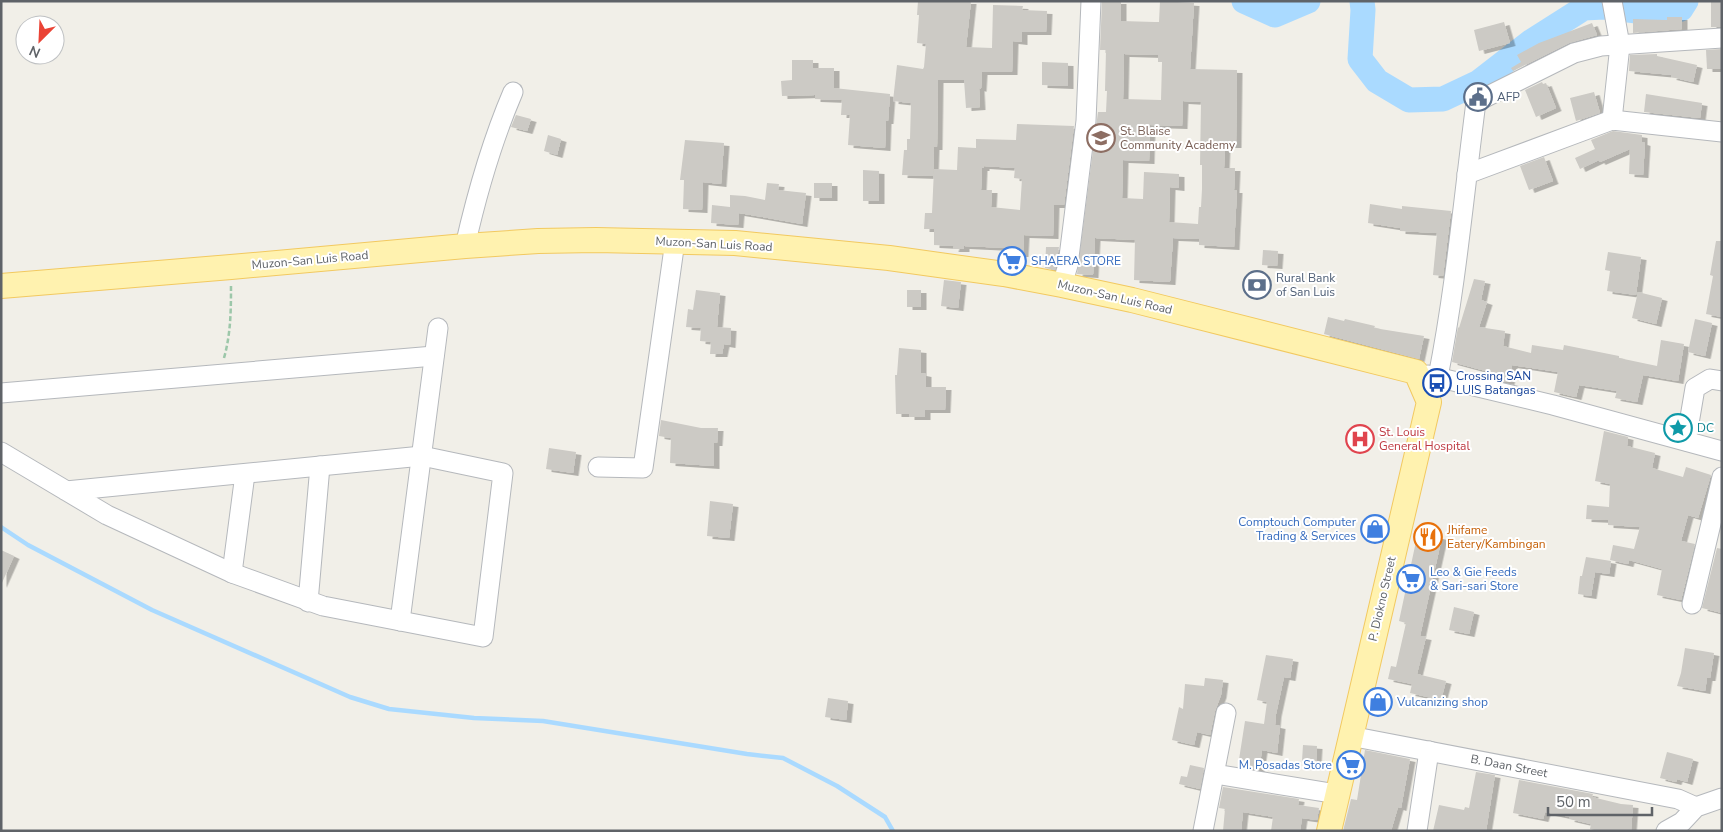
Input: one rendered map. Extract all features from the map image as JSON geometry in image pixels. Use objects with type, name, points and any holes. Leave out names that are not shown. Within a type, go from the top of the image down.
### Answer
[{"type":"main road","name":"Muzon-San Luis Road","points":[[1,286],[465,246],[596,240],[735,243],[889,258],[1004,274],[1132,300],[1427,374]]},
{"type":"main road","points":[[1427,374],[1429,402]]},
{"type":"main road","name":"P. Diokno Street","points":[[1329,831],[1429,402]]},
{"type":"street","points":[[1062,285],[1068,265],[1086,121],[1091,1]]},
{"type":"street","points":[[1612,1],[1618,37],[1612,120]]},
{"type":"street","points":[[1722,38],[1618,37],[1601,46],[1574,53],[1476,102],[1456,280],[1427,374],[1722,451]]},
{"type":"street","points":[[465,246],[473,210],[512,92]]},
{"type":"street","points":[[1467,174],[1612,120],[1722,132]]},
{"type":"street","points":[[598,467],[643,468],[675,241]]},
{"type":"street","points":[[400,621],[438,328]]},
{"type":"street","points":[[1,393],[434,356]]},
{"type":"street","points":[[1686,441],[1696,388],[1710,379],[1722,381]]},
{"type":"street","points":[[1429,402],[1458,381]]},
{"type":"street","points":[[1,452],[66,491],[107,515],[232,573],[323,606],[483,637],[503,473],[422,456],[66,491]]},
{"type":"street","points":[[308,602],[320,466]]},
{"type":"street","points":[[232,573],[245,474]]},
{"type":"street","points":[[1692,604],[1722,477]]},
{"type":"street","points":[[104,487],[107,515]]},
{"type":"street","points":[[1203,831],[1226,712]]},
{"type":"street","name":"B. Daan Street","points":[[1350,736],[1678,798],[1696,807]]},
{"type":"street","points":[[1417,831],[1429,751]]},
{"type":"street","points":[[1215,774],[1337,794]]},
{"type":"street","points":[[1666,831],[1682,822],[1696,807],[1722,798]]},
{"type":"path","points":[[220,374],[229,341],[231,267]]},
{"type":"building","points":[[918,1],[971,1],[966,47],[992,48],[993,5],[1023,6],[1022,10],[1047,11],[1046,32],[1022,32],[1022,42],[1013,41],[1012,72],[982,72],[981,89],[979,88],[980,107],[966,108],[964,80],[938,80],[937,147],[934,147],[933,176],[902,175],[904,150],[907,150],[907,139],[910,139],[911,103],[893,101],[897,65],[923,69],[924,67],[926,44],[917,43]]},
{"type":"building","points":[[1102,1],[1121,1],[1121,21],[1155,22],[1159,22],[1160,1],[1194,3],[1190,69],[1237,70],[1236,145],[1225,145],[1224,168],[1235,168],[1234,190],[1237,190],[1234,247],[1199,245],[1199,239],[1173,238],[1170,282],[1134,280],[1135,240],[1095,238],[1093,275],[1077,274],[1098,112],[1106,112],[1106,50],[1100,50]],"holes":[[[1124,54],[1158,55],[1158,62],[1162,62],[1161,100],[1123,99]],[[1183,101],[1201,102],[1200,165],[1202,165],[1202,189],[1198,224],[1169,222],[1170,187],[1179,188],[1179,174],[1144,172],[1143,199],[1122,198],[1123,160],[1149,161],[1150,125],[1182,126]]]},
{"type":"building","points":[[1711,1],[1722,1],[1722,27],[1711,27]]},
{"type":"building","points":[[1667,17],[1682,17],[1682,29],[1633,33],[1633,19],[1667,20]]},
{"type":"building","points":[[1504,22],[1510,43],[1479,51],[1474,30]]},
{"type":"building","points":[[1592,23],[1597,35],[1569,43],[1513,71],[1511,68],[1521,62],[1517,55],[1539,43]]},
{"type":"building","points":[[1722,49],[1722,69],[1707,69],[1706,50]]},
{"type":"building","points":[[1657,54],[1657,56],[1697,65],[1693,82],[1671,77],[1672,75],[1629,71],[1630,55]]},
{"type":"building","points":[[792,60],[813,60],[813,68],[834,68],[834,88],[890,94],[885,148],[848,145],[850,115],[841,115],[842,100],[815,99],[815,95],[782,96],[781,81],[792,80]]},
{"type":"building","points":[[1042,62],[1068,63],[1068,86],[1042,85]]},
{"type":"building","points":[[1542,82],[1543,84],[1546,83],[1556,108],[1536,117],[1525,90]]},
{"type":"building","points":[[1594,92],[1600,113],[1576,121],[1570,98]]},
{"type":"building","points":[[1646,94],[1702,103],[1700,118],[1644,112]]},
{"type":"building","points":[[516,115],[531,119],[527,131],[511,127]]},
{"type":"building","points":[[1017,124],[1074,126],[1064,205],[1054,205],[1053,236],[1024,235],[1023,254],[1006,254],[1006,248],[964,246],[964,249],[953,249],[954,246],[934,245],[934,229],[924,229],[925,213],[932,213],[934,169],[957,170],[958,147],[976,148],[976,139],[1016,140]],"holes":[[[984,166],[1015,168],[1014,178],[1022,179],[1020,210],[991,207],[992,190],[981,190],[982,168]]]},
{"type":"building","points":[[1613,131],[1642,135],[1642,142],[1645,143],[1643,175],[1629,174],[1630,149],[1580,169],[1575,158],[1595,149],[1591,140]]},
{"type":"building","points":[[548,135],[561,139],[557,155],[544,151]]},
{"type":"building","points":[[685,140],[724,143],[721,184],[703,182],[702,210],[683,209],[684,180],[680,180]]},
{"type":"building","points":[[1544,157],[1553,181],[1529,190],[1520,166]]},
{"type":"building","points":[[863,170],[879,171],[879,201],[863,201]]},
{"type":"building","points":[[767,183],[779,184],[778,190],[806,193],[802,224],[739,213],[738,225],[711,223],[712,205],[730,207],[730,195],[765,200]]},
{"type":"building","points":[[814,183],[832,183],[832,198],[814,198]]},
{"type":"building","points":[[1370,204],[1402,209],[1402,206],[1451,211],[1443,276],[1433,275],[1437,233],[1400,231],[1400,228],[1368,223]]},
{"type":"building","points":[[1716,241],[1722,241],[1722,317],[1706,314],[1713,276],[1710,275]]},
{"type":"building","points":[[1046,247],[1059,247],[1055,270],[1045,268]]},
{"type":"building","points":[[1263,250],[1278,251],[1277,266],[1262,265]]},
{"type":"building","points":[[1608,252],[1641,257],[1636,295],[1607,291],[1610,271],[1605,270]]},
{"type":"building","points":[[1474,279],[1485,281],[1481,300],[1487,302],[1479,327],[1505,331],[1503,346],[1531,353],[1532,345],[1563,350],[1564,345],[1657,366],[1661,340],[1684,344],[1678,381],[1643,375],[1637,402],[1615,398],[1617,391],[1579,385],[1576,397],[1554,392],[1558,372],[1512,365],[1509,382],[1492,379],[1493,373],[1452,362],[1458,327]]},
{"type":"building","points":[[944,280],[961,282],[958,308],[941,306]]},
{"type":"building","points":[[696,290],[720,293],[717,327],[731,328],[730,345],[724,344],[722,354],[710,354],[711,342],[700,341],[701,328],[686,327],[688,309],[693,310]]},
{"type":"building","points":[[907,290],[921,290],[921,307],[907,307]]},
{"type":"building","points":[[1638,292],[1662,298],[1656,324],[1632,318]]},
{"type":"building","points":[[1328,317],[1375,326],[1374,328],[1424,336],[1419,359],[1324,334]]},
{"type":"building","points":[[1695,319],[1712,323],[1705,356],[1688,352]]},
{"type":"building","points":[[899,348],[921,350],[921,373],[926,374],[926,387],[946,387],[945,410],[925,410],[925,417],[909,417],[909,414],[896,414],[895,375],[897,375]]},
{"type":"building","points":[[661,420],[701,428],[718,428],[717,443],[714,443],[714,466],[670,463],[671,438],[659,436]]},
{"type":"building","points":[[1604,431],[1628,437],[1627,446],[1655,453],[1652,468],[1683,477],[1686,467],[1711,475],[1698,518],[1688,515],[1681,541],[1695,544],[1681,600],[1657,595],[1662,569],[1629,560],[1628,564],[1610,560],[1613,545],[1634,549],[1640,527],[1608,525],[1608,520],[1586,519],[1587,505],[1609,507],[1610,484],[1595,481]]},
{"type":"building","points":[[549,448],[576,452],[573,473],[546,469]]},
{"type":"building","points":[[710,501],[733,504],[729,538],[707,536]]},
{"type":"building","points":[[1372,519],[1387,523],[1382,541],[1367,536]]},
{"type":"building","points":[[1418,532],[1442,537],[1420,636],[1426,637],[1417,674],[1446,681],[1441,700],[1410,693],[1412,684],[1388,679],[1391,666],[1396,667],[1406,623],[1399,621]]},
{"type":"building","points":[[1717,548],[1722,549],[1722,613],[1702,608]]},
{"type":"building","points":[[1,550],[14,556],[1,585]]},
{"type":"building","points":[[1586,557],[1611,561],[1609,574],[1595,572],[1591,596],[1578,594],[1580,576],[1582,576]]},
{"type":"building","points":[[1454,607],[1474,612],[1469,634],[1449,630]]},
{"type":"building","points":[[1685,648],[1714,653],[1710,678],[1707,678],[1705,691],[1677,686]]},
{"type":"building","points":[[1266,655],[1293,659],[1290,678],[1284,677],[1276,714],[1275,725],[1280,726],[1277,753],[1262,750],[1259,770],[1238,766],[1245,721],[1264,724],[1267,702],[1257,700]]},
{"type":"building","points":[[1205,678],[1223,680],[1221,695],[1215,711],[1210,735],[1197,732],[1194,745],[1172,740],[1179,707],[1183,709],[1185,684],[1204,686]]},
{"type":"building","points":[[828,698],[848,701],[846,720],[825,717]]},
{"type":"building","points":[[1303,745],[1317,746],[1316,762],[1302,761]]},
{"type":"building","points":[[1365,750],[1410,759],[1401,808],[1398,807],[1391,831],[1343,831],[1351,799],[1357,800]]},
{"type":"building","points":[[1667,752],[1693,759],[1687,782],[1677,779],[1676,782],[1660,778]]},
{"type":"building","points":[[1190,765],[1204,768],[1200,789],[1179,784],[1181,776],[1187,777]]},
{"type":"building","points":[[1476,772],[1495,775],[1486,831],[1433,831],[1439,805],[1464,810],[1465,807],[1469,808]]},
{"type":"building","points":[[1519,780],[1593,794],[1592,797],[1633,805],[1631,831],[1598,831],[1590,829],[1591,824],[1545,812],[1543,819],[1513,813]]},
{"type":"building","points":[[1223,787],[1299,799],[1298,805],[1319,808],[1317,820],[1302,818],[1300,831],[1271,831],[1273,817],[1243,812],[1241,831],[1223,831],[1225,809],[1219,808]]},
{"type":"waterway","points":[[1244,1],[1275,15],[1308,1]]},
{"type":"waterway","points":[[1362,1],[1360,59],[1377,81],[1409,100],[1443,99],[1479,82],[1532,41],[1584,8],[1604,7],[1661,14],[1681,9],[1686,1]]},
{"type":"waterway","points":[[1,527],[28,545],[152,610],[350,697],[389,709],[474,718],[543,721],[747,754],[783,758],[837,786],[885,817],[893,831]]},
{"type":"place","name":"AFP","points":[[1478,97]]},
{"type":"place","name":"St. Blaise Community Academy","points":[[1101,138]]},
{"type":"place","name":"SHAERA STORE","points":[[1012,261]]},
{"type":"place","name":"Rural Bank of San Luis","points":[[1257,285]]},
{"type":"place","name":"Crossing SAN LUIS Batangas","points":[[1437,383]]},
{"type":"place","name":"DC","points":[[1678,428]]},
{"type":"place","name":"St. Louis General Hospital","points":[[1360,439]]},
{"type":"place","name":"Comptouch Computer Trading & Services","points":[[1375,529]]},
{"type":"place","name":"Jhifame Eatery/Kambingan","points":[[1428,537]]},
{"type":"place","name":"Leo & Gie Feeds & Sari-sari Store","points":[[1411,579]]},
{"type":"place","name":"Vulcanizing shop","points":[[1378,702]]},
{"type":"place","name":"M. Posadas Store","points":[[1351,765]]}]
